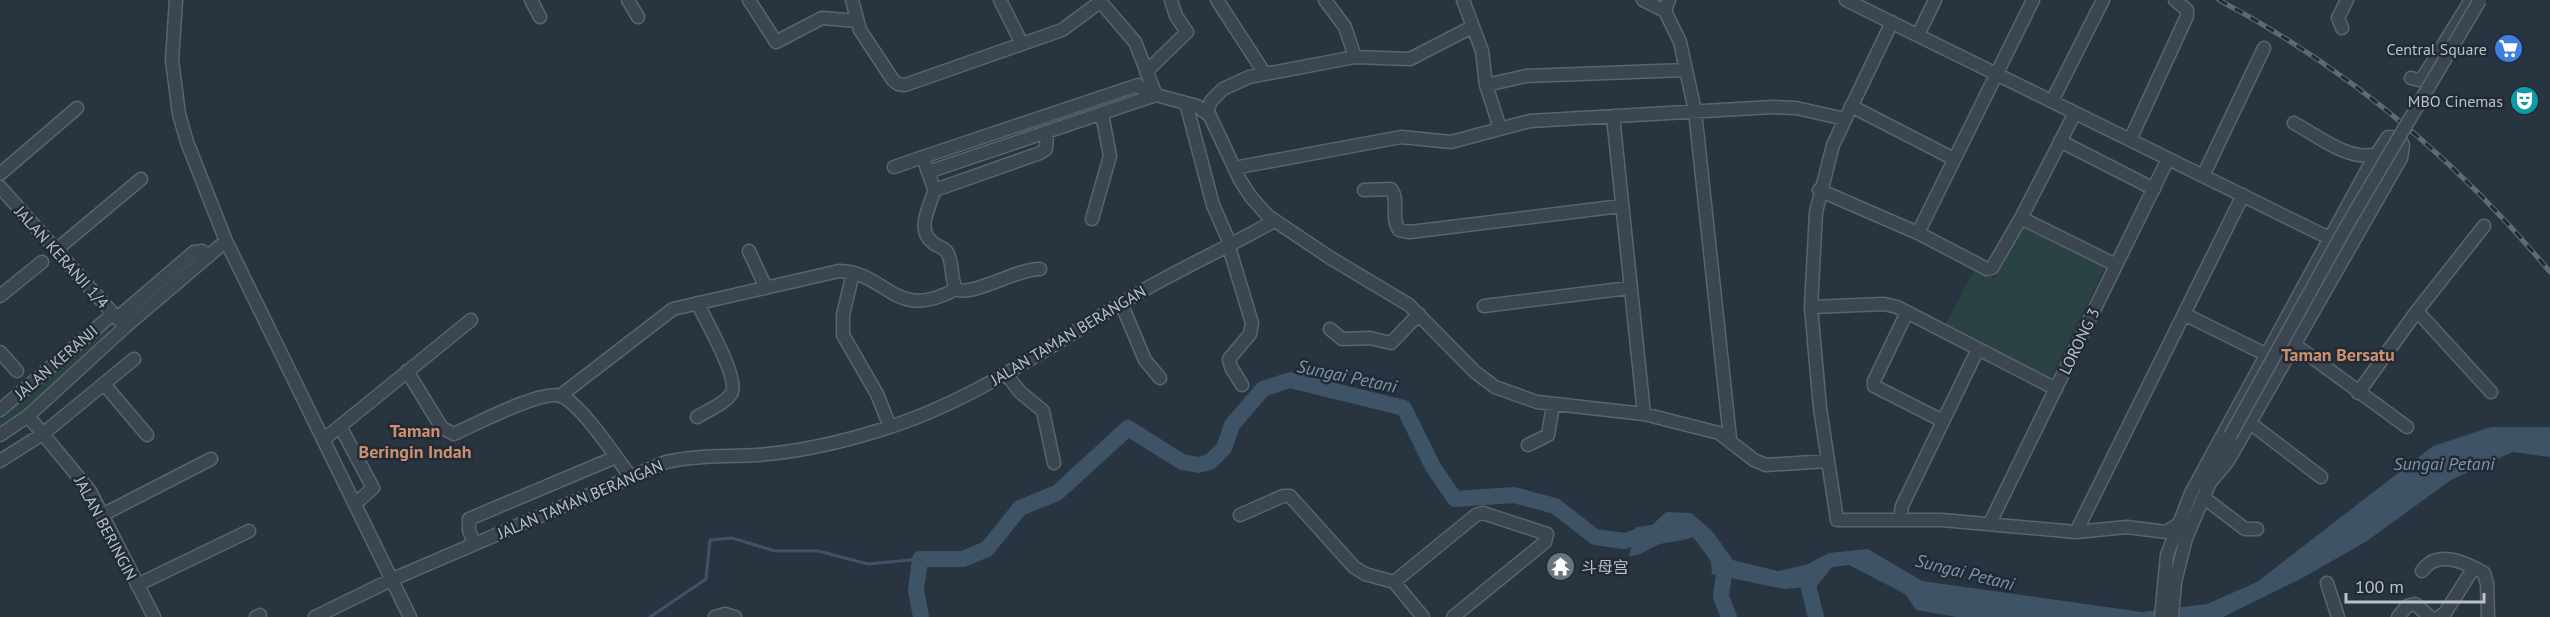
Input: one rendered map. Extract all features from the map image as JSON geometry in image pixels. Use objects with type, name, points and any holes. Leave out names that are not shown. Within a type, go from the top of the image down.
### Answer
[{"type":"street","points":[[176,0],[172,60],[179,114],[187,142],[226,241],[410,617]]},
{"type":"street","points":[[531,0],[540,17]]},
{"type":"street","points":[[628,0],[638,17]]},
{"type":"street","points":[[749,0],[776,42],[822,18],[857,21]]},
{"type":"street","points":[[852,0],[857,21],[865,39],[898,84],[906,85],[1062,30],[1100,1],[1135,42],[1153,96]]},
{"type":"street","points":[[1000,0],[1022,44]]},
{"type":"street","points":[[1146,72],[1187,32],[1176,16],[1171,0]]},
{"type":"street","points":[[1217,0],[1265,74]]},
{"type":"street","points":[[1325,0],[1345,27],[1355,57]]},
{"type":"street","points":[[1463,0],[1482,51],[1486,85],[1500,128]]},
{"type":"street","points":[[1643,0],[1667,6],[1680,42],[1695,111],[1730,438]]},
{"type":"street","points":[[1846,0],[2329,238]]},
{"type":"street","points":[[1918,35],[1935,0]]},
{"type":"street","points":[[1918,233],[2033,0]]},
{"type":"street","points":[[2052,101],[2103,0]]},
{"type":"street","points":[[2130,140],[2187,16],[2187,10],[2175,0]]},
{"type":"street","points":[[2343,28],[2338,18],[2347,0]]},
{"type":"street","points":[[2411,78],[2419,80],[2424,75],[2471,0]]},
{"type":"street","points":[[2161,617],[2170,581],[2186,538],[2230,436],[2346,228],[2480,0]]},
{"type":"street","points":[[1892,22],[1833,145],[1819,190],[1812,256],[1811,307],[1837,520],[1900,519],[1990,523],[2076,532],[2127,527],[2166,532],[2177,525]]},
{"type":"street","points":[[1207,112],[1211,101],[1233,83],[1265,74],[1355,57],[1410,59],[1472,27]]},
{"type":"street","points":[[2203,176],[2264,48]]},
{"type":"street","points":[[1486,85],[1527,75],[1686,70]]},
{"type":"street","points":[[894,167],[1138,85],[1153,96],[1186,103],[1207,112],[1251,197],[1274,221],[1419,314],[1475,372],[1495,387],[1513,396],[1553,405],[1644,414],[1719,433],[1730,438],[1754,460],[1766,465],[1828,461]]},
{"type":"street","points":[[928,172],[1153,96]]},
{"type":"street","points":[[1186,103],[1213,205],[1230,246],[1252,323],[1250,334],[1229,358],[1231,367],[1242,385]]},
{"type":"street","points":[[1851,106],[1954,159]]},
{"type":"street","points":[[0,174],[77,108]]},
{"type":"street","points":[[1234,168],[1401,137],[1451,142],[1500,128],[1540,120],[1796,108],[1845,119]]},
{"type":"street","points":[[1819,190],[1918,233],[1987,268],[1992,268],[2021,218],[2075,113]]},
{"type":"street","points":[[1092,219],[1110,156],[1102,114]]},
{"type":"street","points":[[1613,116],[1629,288],[1644,414]]},
{"type":"street","points":[[2294,123],[2352,154],[2364,156],[2377,153]]},
{"type":"street","points":[[935,188],[1040,153],[1046,148],[1047,133]]},
{"type":"street","points":[[2172,617],[2167,555],[2177,525],[2202,470],[2377,153],[2391,136],[2399,138],[2403,145],[2401,158],[2228,461],[2208,485]]},
{"type":"street","points":[[2060,141],[2154,189]]},
{"type":"street","points":[[2352,154],[2364,176]]},
{"type":"street","points":[[923,157],[935,188],[925,214],[925,231],[930,240],[947,252],[956,289]]},
{"type":"street","name":"LORONG 3","points":[[1990,523],[2168,159]]},
{"type":"street","points":[[56,250],[141,179]]},
{"type":"street","name":"JALAN KERANJI 1/4","points":[[0,187],[118,320]]},
{"type":"street","points":[[1364,190],[1391,189],[1395,198],[1396,226],[1399,230],[1410,232],[1621,206]]},
{"type":"street","points":[[2076,532],[2243,195]]},
{"type":"street","points":[[2021,218],[2116,265]]},
{"type":"street","name":"JALAN TAMAN BERANGAN","points":[[315,617],[393,579],[630,476],[681,459],[793,450],[890,427],[939,408],[1061,343],[1120,303],[1274,221]]},
{"type":"street","points":[[2358,393],[2417,310],[2484,226]]},
{"type":"street","points":[[0,435],[28,416],[118,320],[209,256],[226,241]]},
{"type":"street","points":[[749,251],[766,288]]},
{"type":"street","points":[[0,296],[42,262]]},
{"type":"street","points":[[560,396],[673,309],[839,271],[853,273],[911,300],[932,300],[956,289],[966,292],[1019,272],[1040,269]]},
{"type":"street","points":[[853,273],[843,315],[843,335],[874,388],[890,427]]},
{"type":"street","points":[[1484,306],[1629,288]]},
{"type":"street","points":[[697,303],[723,355],[733,385],[732,392],[727,398],[698,417]]},
{"type":"street","points":[[1120,303],[1145,360],[1160,378]]},
{"type":"street","points":[[1811,307],[1884,304],[1907,312],[2055,389]]},
{"type":"street","points":[[2417,310],[2491,392]]},
{"type":"street","points":[[1907,312],[1874,381],[1874,386],[1942,421]]},
{"type":"street","points":[[1330,329],[1342,339],[1370,338],[1390,343],[1419,314]]},
{"type":"street","points":[[2184,314],[2265,354]]},
{"type":"street","name":"JALAN KERANJI","points":[[0,410],[118,320]]},
{"type":"street","points":[[323,440],[471,320]]},
{"type":"street","points":[[2294,344],[2407,427]]},
{"type":"street","points":[[1900,519],[1902,506],[1978,349]]},
{"type":"street","points":[[0,352],[17,371]]},
{"type":"street","points":[[0,461],[44,434],[134,359]]},
{"type":"street","points":[[407,371],[442,428],[454,434],[543,396],[560,396],[577,408],[630,476]]},
{"type":"street","points":[[1006,374],[1020,392],[1043,411],[1054,463]]},
{"type":"street","points":[[104,384],[147,435]]},
{"type":"street","points":[[1528,445],[1548,435],[1553,405]]},
{"type":"street","name":"JALAN BERINGIN","points":[[28,416],[82,478],[154,617]]},
{"type":"street","points":[[2250,423],[2321,477]]},
{"type":"street","points":[[340,426],[373,488],[355,504]]},
{"type":"street","points":[[2202,470],[2230,436]]},
{"type":"street","points":[[474,543],[469,530],[469,519],[615,457]]},
{"type":"street","points":[[102,515],[211,459]]},
{"type":"street","points":[[1240,515],[1283,496],[1290,496],[1354,567],[1365,574],[1394,582],[1423,617]]},
{"type":"street","points":[[2203,498],[2245,529],[2257,529]]},
{"type":"street","points":[[1394,582],[1476,515],[1484,513],[1547,534],[1545,543],[1453,617]]},
{"type":"street","points":[[137,585],[249,531]]},
{"type":"street","points":[[2422,571],[2427,564],[2440,558],[2486,576],[2488,617]]},
{"type":"street","points":[[2439,617],[2445,613],[2473,569]]},
{"type":"street","points":[[2327,583],[2338,617]]},
{"type":"street","points":[[2398,617],[2407,606],[2415,604],[2430,617]]},
{"type":"street","points":[[715,617],[724,614],[735,617]]},
{"type":"green space","points":[[2023,227],[2105,267],[2049,381],[1944,327],[1975,269],[1995,279]]},
{"type":"green space","points":[[108,327],[111,334],[67,376],[0,430],[0,414]]},
{"type":"water","name":"Sungai Petani","points":[[2491,427],[2550,427],[2550,457],[2513,452],[2451,480],[2367,541],[2306,576],[2223,617],[1957,617],[1916,610],[1905,594],[1849,565],[1832,567],[1817,586],[1784,589],[1712,574],[1711,561],[1693,537],[1660,544],[1629,556],[1636,527],[1652,525],[1666,512],[1691,513],[1712,531],[1733,560],[1778,571],[1806,565],[1829,553],[1868,549],[1922,581],[2142,612],[2207,604],[2257,582],[2433,446]]},
{"type":"waterway","name":"Sungai Petani","points":[[921,617],[916,590],[920,559],[963,559],[987,549],[1020,508],[1057,493],[1128,428],[1182,462],[1198,465],[1210,462],[1224,448],[1232,425],[1263,389],[1290,380],[1404,408],[1433,467],[1455,499],[1514,495],[1555,506],[1595,537],[1624,541],[1656,532]]},
{"type":"waterway","points":[[650,617],[706,579],[710,540],[732,538],[775,551],[818,551],[868,564],[920,559]]},
{"type":"waterway","name":"Sungai Petani","points":[[1725,565],[1721,597],[1729,617]]},
{"type":"waterway","name":"Sungai Petani","points":[[1805,573],[1816,617]]},
{"type":"railway","points":[[2219,0],[2312,56],[2398,120],[2477,192],[2550,272]]},
{"type":"place","name":"Central Square","points":[[2508,49]]},
{"type":"place","name":"MBO Cinemas","points":[[2524,101]]},
{"type":"place","name":"斗母宫","points":[[1560,567]]},
{"type":"district","name":"Taman Bersatu","points":[[2338,354]]},
{"type":"district","name":"Taman Beringin Indah","points":[[415,440]]}]
